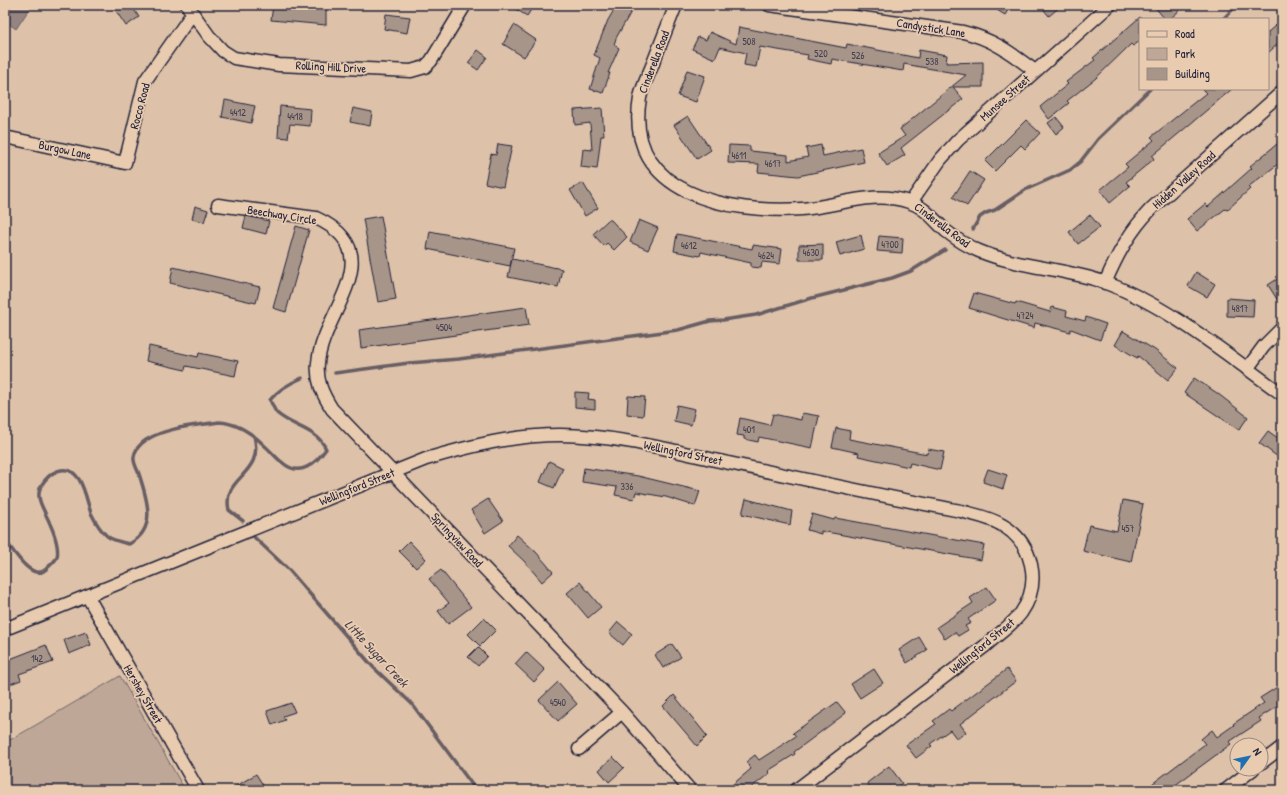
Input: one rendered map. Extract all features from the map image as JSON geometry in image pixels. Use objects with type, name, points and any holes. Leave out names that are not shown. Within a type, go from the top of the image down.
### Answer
[{"type":"street","name":"Rolling Hill Drive","points":[[190,9],[223,51],[234,58],[279,65],[411,71],[425,67],[431,61],[465,5]]},
{"type":"street","name":"Cinderella Road","points":[[676,5],[642,90],[638,117],[644,146],[657,169],[681,190],[702,199],[748,208],[802,209],[877,196],[894,197],[911,202],[927,212],[962,242],[996,258],[1073,274],[1105,283],[1149,302],[1282,394]]},
{"type":"street","name":"Candystick Lane","points":[[769,5],[975,35],[999,45],[1035,71]]},
{"type":"street","name":"Munsee Street","points":[[911,202],[940,160],[958,140],[1110,5]]},
{"type":"street","name":"Rocco Road","points":[[126,163],[145,82],[190,9]]},
{"type":"street","name":"Hidden Valley Road","points":[[1105,283],[1124,242],[1137,224],[1152,208],[1282,92]]},
{"type":"street","name":"Burgow Lane","points":[[5,137],[126,163]]},
{"type":"street","name":"Beechway Circle","points":[[218,205],[316,218],[324,222],[342,238],[352,257]]},
{"type":"street","name":"Springview Road","points":[[352,257],[352,273],[322,346],[318,363],[318,376],[325,397],[332,409],[622,712],[690,790]]},
{"type":"street","points":[[1247,369],[1264,346],[1282,328]]},
{"type":"street","name":"Wellingford Street","points":[[5,629],[88,597],[165,564],[426,459],[460,449],[502,440],[560,435],[594,437],[653,446],[961,511],[988,518],[1003,525],[1016,536],[1025,548],[1031,561],[1033,582],[1025,605],[1014,620],[985,646],[796,790]]},
{"type":"street","name":"Hershey Street","points":[[88,597],[198,790]]},
{"type":"street","points":[[579,749],[622,712]]},
{"type":"street","points":[[1269,757],[1282,747]]},
{"type":"street","points":[[1226,790],[1243,777]]},
{"type":"green space","points":[[120,676],[185,790],[5,790],[5,743]]},
{"type":"shaded area","points":[[5,5],[32,5],[16,29],[5,21]]},
{"type":"building","points":[[112,5],[131,5],[139,17],[126,26]]},
{"type":"building","points":[[273,5],[316,9],[316,5],[326,5],[326,25],[271,20]]},
{"type":"building","points":[[509,5],[534,5],[527,16]]},
{"type":"building","points":[[617,5],[635,5],[616,38],[614,45],[619,48],[608,73],[610,73],[603,93],[590,89],[600,58],[594,55],[608,20]]},
{"type":"building","points":[[989,5],[1011,5],[1005,15]]},
{"type":"building","points":[[1040,5],[1062,5],[1049,16]]},
{"type":"building","points":[[1153,5],[1176,5],[1180,10],[1171,18],[1164,18]]},
{"type":"building","points":[[386,14],[410,17],[407,33],[384,29]]},
{"type":"building","points":[[1140,17],[1139,42],[1133,46],[1131,44],[1096,78],[1067,101],[1069,103],[1049,119],[1040,107],[1068,84],[1066,82],[1095,60],[1093,58]]},
{"type":"building","points":[[1282,20],[1282,40],[1269,52],[1269,31]]},
{"type":"building","points":[[514,25],[536,40],[524,57],[503,44]]},
{"type":"building","points":[[739,27],[846,48],[847,44],[918,58],[919,50],[947,55],[946,63],[983,62],[983,87],[953,87],[963,99],[901,148],[905,155],[887,166],[878,153],[905,136],[900,129],[966,75],[904,64],[903,71],[832,59],[831,64],[807,59],[808,55],[760,47],[756,67],[744,65],[746,53],[720,47],[715,59],[692,49],[698,37],[706,40],[710,32],[736,44]]},
{"type":"building","points":[[478,50],[487,57],[478,70],[468,63]]},
{"type":"building","points":[[687,70],[705,76],[696,102],[678,96]]},
{"type":"building","points":[[1203,90],[1231,90],[1152,156],[1154,159],[1126,182],[1130,186],[1110,203],[1100,190],[1128,167],[1125,164],[1154,140],[1151,137],[1206,93]]},
{"type":"building","points":[[225,100],[255,106],[251,123],[222,117]]},
{"type":"building","points":[[280,106],[311,109],[310,126],[290,124],[288,138],[278,137]]},
{"type":"building","points":[[353,108],[372,112],[370,126],[350,122]]},
{"type":"building","points":[[602,108],[604,136],[601,136],[597,169],[581,167],[583,149],[592,150],[590,123],[575,125],[574,110]]},
{"type":"building","points":[[688,116],[711,150],[697,159],[674,125]]},
{"type":"building","points":[[1056,117],[1064,127],[1056,134],[1048,123]]},
{"type":"building","points":[[1026,120],[1040,133],[1025,149],[1021,145],[995,171],[985,161]]},
{"type":"building","points":[[1282,140],[1282,161],[1248,187],[1250,189],[1227,210],[1225,209],[1197,231],[1187,219],[1205,204],[1208,207],[1252,168],[1250,166]]},
{"type":"building","points":[[498,144],[512,146],[503,187],[485,183],[491,154],[496,155]]},
{"type":"building","points":[[729,145],[750,146],[750,151],[788,155],[788,161],[808,157],[806,148],[821,145],[823,156],[861,148],[864,162],[798,176],[758,172],[759,164],[728,163]]},
{"type":"building","points":[[970,171],[984,180],[967,206],[953,197]]},
{"type":"building","points":[[583,183],[598,208],[585,216],[570,190]]},
{"type":"building","points":[[195,206],[208,210],[204,222],[192,219]]},
{"type":"building","points":[[1090,215],[1100,227],[1078,244],[1069,232]]},
{"type":"building","points":[[246,216],[269,221],[266,234],[243,228]]},
{"type":"building","points":[[381,216],[396,299],[378,302],[363,219]]},
{"type":"building","points":[[608,220],[611,220],[627,237],[614,250],[607,243],[604,246],[593,234]]},
{"type":"building","points":[[639,220],[658,228],[648,250],[630,242]]},
{"type":"building","points":[[296,226],[309,230],[286,312],[273,308]]},
{"type":"building","points":[[430,231],[514,248],[510,266],[427,249]]},
{"type":"building","points":[[677,234],[752,249],[753,245],[782,249],[780,264],[762,262],[761,268],[751,267],[751,263],[701,252],[700,256],[674,251]]},
{"type":"building","points":[[861,235],[864,249],[840,256],[836,242]]},
{"type":"building","points":[[879,236],[903,238],[902,253],[877,251]]},
{"type":"building","points":[[823,244],[823,260],[799,260],[799,245]]},
{"type":"building","points":[[512,259],[562,269],[558,287],[508,277]]},
{"type":"building","points":[[173,267],[260,287],[256,303],[170,283]]},
{"type":"building","points":[[1196,272],[1215,284],[1207,297],[1188,286]]},
{"type":"building","points":[[1282,276],[1282,307],[1268,285]]},
{"type":"building","points":[[974,293],[1015,304],[1016,302],[1050,312],[1052,307],[1067,311],[1066,316],[1085,321],[1086,317],[1106,324],[1100,340],[1071,329],[1070,332],[1035,323],[1034,328],[969,308]]},
{"type":"building","points":[[1227,298],[1254,300],[1253,317],[1227,316]]},
{"type":"building","points":[[526,307],[529,325],[361,348],[359,330]]},
{"type":"building","points":[[1123,331],[1155,350],[1178,368],[1168,380],[1138,356],[1137,358],[1115,345]]},
{"type":"building","points":[[149,346],[198,357],[199,353],[238,361],[235,376],[186,366],[185,370],[146,361]]},
{"type":"building","points":[[1194,378],[1217,393],[1248,417],[1239,430],[1184,393]]},
{"type":"building","points":[[575,392],[589,393],[588,399],[595,400],[595,409],[575,407]]},
{"type":"building","points":[[628,396],[645,397],[643,416],[627,414]]},
{"type":"building","points":[[677,405],[695,409],[691,425],[674,421]]},
{"type":"building","points":[[802,413],[819,416],[812,448],[759,437],[758,442],[744,439],[744,436],[737,435],[740,418],[770,425],[773,414],[801,420]]},
{"type":"building","points":[[836,428],[850,431],[849,439],[927,454],[928,449],[944,452],[940,470],[910,463],[909,467],[858,456],[859,453],[832,447]]},
{"type":"building","points":[[1268,431],[1282,441],[1282,460],[1259,443]]},
{"type":"building","points":[[549,461],[563,468],[554,488],[540,482]]},
{"type":"building","points":[[584,468],[638,476],[700,491],[695,506],[666,497],[636,492],[634,499],[615,495],[617,487],[582,482]]},
{"type":"building","points":[[988,469],[1007,475],[1003,489],[983,482]]},
{"type":"building","points":[[488,499],[503,521],[485,533],[471,510]]},
{"type":"building","points":[[746,499],[792,511],[790,525],[742,514]]},
{"type":"building","points":[[1123,500],[1143,504],[1131,562],[1083,551],[1089,525],[1117,531]]},
{"type":"building","points":[[812,514],[834,520],[835,518],[984,545],[981,560],[821,531],[821,534],[807,530]]},
{"type":"building","points":[[517,535],[536,552],[553,572],[542,582],[524,561],[508,546]]},
{"type":"building","points":[[409,541],[426,559],[416,568],[399,551]]},
{"type":"building","points":[[441,570],[471,607],[448,624],[438,611],[449,603],[429,579]]},
{"type":"building","points":[[580,582],[601,607],[588,618],[567,593]]},
{"type":"building","points":[[987,587],[996,600],[968,619],[971,623],[965,626],[968,630],[958,636],[955,632],[945,639],[937,627],[973,603],[970,598]]},
{"type":"building","points":[[484,618],[496,630],[480,646],[468,634]]},
{"type":"building","points":[[618,622],[632,634],[623,645],[609,633]]},
{"type":"building","points":[[86,632],[91,645],[69,654],[64,640]]},
{"type":"building","points":[[919,637],[927,650],[907,663],[899,650]]},
{"type":"building","points":[[672,644],[681,657],[663,668],[655,655]]},
{"type":"building","points":[[46,645],[53,662],[19,674],[21,680],[5,686],[5,661]]},
{"type":"building","points":[[478,647],[487,656],[478,666],[468,657]]},
{"type":"building","points":[[526,652],[545,670],[534,682],[515,664]]},
{"type":"building","points":[[874,669],[883,683],[860,698],[851,684]]},
{"type":"building","points":[[1007,669],[1016,681],[960,724],[966,732],[957,739],[950,730],[930,744],[932,746],[916,758],[906,745],[936,724],[933,721],[949,709],[951,711]]},
{"type":"building","points":[[558,682],[577,704],[558,721],[539,700]]},
{"type":"building","points":[[1282,684],[1282,703],[1259,718],[1261,721],[1237,737],[1229,737],[1229,745],[1174,786],[1177,790],[1144,790],[1205,744],[1201,739],[1212,730],[1217,737],[1264,703],[1260,698]]},
{"type":"building","points":[[674,695],[707,736],[697,746],[663,706]]},
{"type":"building","points":[[837,702],[846,713],[794,752],[795,754],[768,771],[770,773],[748,790],[726,790],[751,769],[746,762],[755,755],[759,760],[796,736],[793,733]]},
{"type":"building","points":[[291,703],[295,712],[283,716],[285,720],[272,725],[267,711]]},
{"type":"building","points":[[613,757],[624,768],[609,782],[599,770]]},
{"type":"building","points":[[889,766],[902,783],[893,790],[872,790],[867,783]]},
{"type":"building","points":[[256,774],[266,790],[230,790]]},
{"type":"waterway","points":[[1224,18],[1237,5]]},
{"type":"waterway","points":[[973,229],[980,217],[986,213],[995,210],[1025,190],[1070,170],[1080,162],[1098,139],[1149,90]]},
{"type":"waterway","points":[[335,373],[409,363],[459,359],[678,330],[710,321],[756,315],[812,298],[892,278],[911,271],[945,250]]},
{"type":"waterway","name":"Little Sugar Creek","points":[[5,540],[17,557],[28,568],[34,571],[40,572],[45,570],[53,562],[57,557],[58,552],[56,540],[40,503],[39,492],[43,483],[49,476],[61,470],[68,470],[74,473],[78,478],[85,493],[91,513],[102,531],[107,536],[129,544],[138,538],[144,530],[148,513],[145,493],[135,466],[135,452],[146,440],[163,432],[219,422],[232,424],[255,437],[280,461],[289,467],[295,469],[307,467],[312,464],[326,449],[317,437],[278,414],[270,400],[284,387],[302,378]]},
{"type":"waterway","name":"Little Sugar Creek","points":[[243,521],[229,510],[228,499],[236,482],[254,460],[256,449],[254,436]]},
{"type":"waterway","name":"Little Sugar Creek","points":[[254,537],[290,571],[374,668],[412,704],[476,790]]}]
